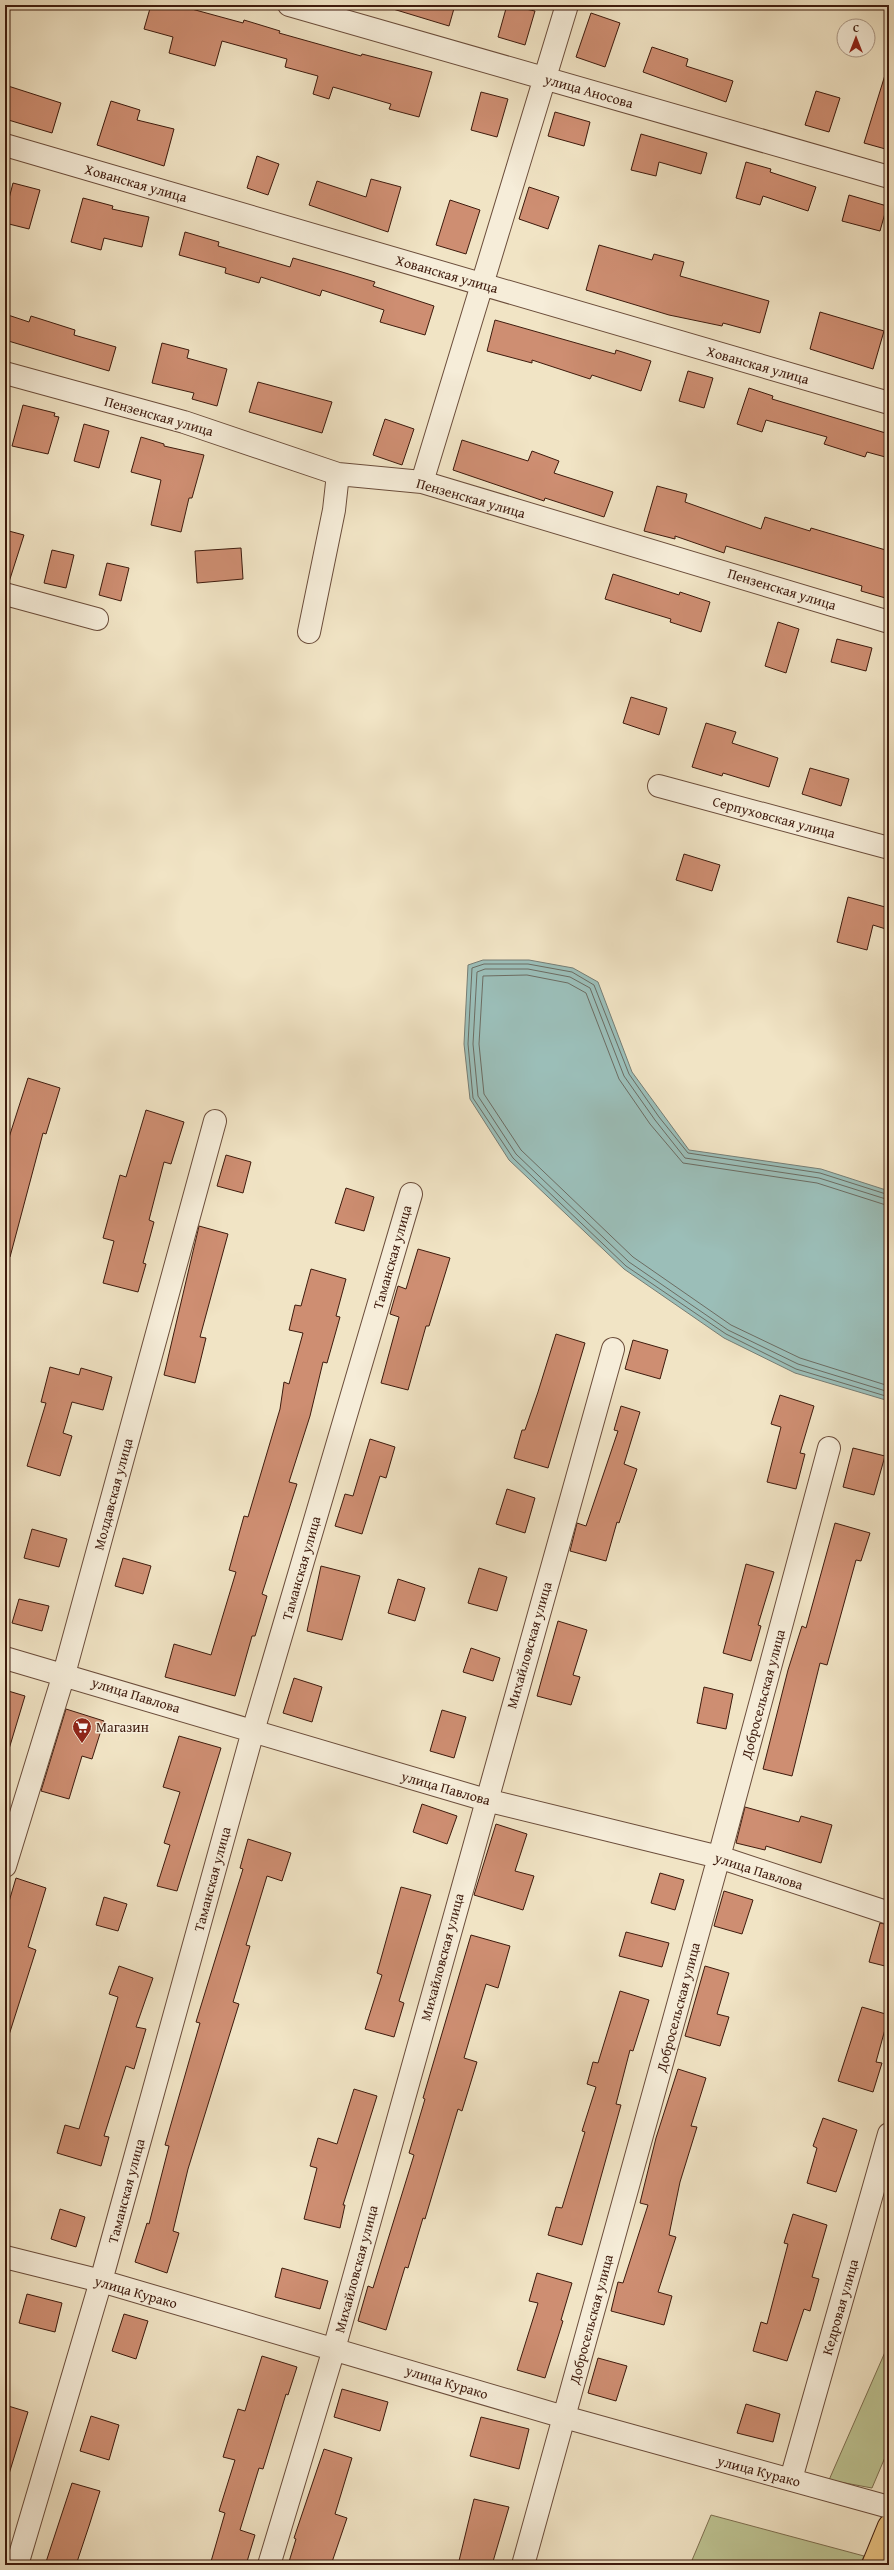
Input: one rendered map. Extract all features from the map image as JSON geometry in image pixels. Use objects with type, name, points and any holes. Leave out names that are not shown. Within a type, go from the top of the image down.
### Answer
[{"type":"main road","points":[[873,2565],[889,2526]]},
{"type":"street","name":"улица Аносова","points":[[289,5],[889,177]]},
{"type":"street","points":[[422,482],[567,5]]},
{"type":"street","name":"Хованская улица","points":[[5,145],[889,403]]},
{"type":"street","name":"Пензенская улица","points":[[5,373],[184,422],[338,474],[422,482],[889,622]]},
{"type":"street","points":[[309,632],[334,510],[338,474]]},
{"type":"street","points":[[5,594],[97,619]]},
{"type":"street","name":"Серпуховская улица","points":[[659,786],[889,848]]},
{"type":"street","name":"Молдавская улица","points":[[5,1866],[64,1674],[215,1121]]},
{"type":"street","name":"Таманская улица","points":[[17,2565],[101,2281],[253,1731],[410,1194]]},
{"type":"street","name":"Михайловская улица","points":[[269,2565],[334,2349],[613,1349]]},
{"type":"street","name":"Добросельская улица","points":[[523,2565],[719,1857],[829,1448]]},
{"type":"street","name":"улица Павлова","points":[[5,1658],[64,1674],[486,1800],[719,1857],[889,1913]]},
{"type":"street","name":"Кедровая улица","points":[[791,2479],[889,2134]]},
{"type":"street","name":"улица Курако","points":[[5,2257],[101,2281],[564,2417],[889,2507]]},
{"type":"green space","points":[[889,2343],[889,2448],[872,2488],[829,2480]]},
{"type":"green space","points":[[711,2515],[864,2556],[860,2565],[690,2565]]},
{"type":"water","points":[[483,960],[529,960],[573,968],[598,982],[632,1072],[689,1150],[821,1169],[889,1191],[889,1401],[795,1373],[724,1338],[624,1269],[509,1160],[470,1099],[464,1044],[468,965]]},
{"type":"building","points":[[151,5],[177,5],[243,23],[244,20],[280,31],[279,33],[361,56],[362,54],[432,72],[419,117],[389,109],[391,104],[333,87],[329,99],[313,94],[318,76],[285,67],[287,59],[222,41],[215,66],[169,53],[173,37],[144,29]]},
{"type":"building","points":[[394,5],[455,5],[449,26],[393,9]]},
{"type":"building","points":[[507,5],[535,11],[525,45],[498,37]]},
{"type":"building","points":[[591,13],[620,23],[605,67],[576,57]]},
{"type":"building","points":[[652,47],[688,59],[686,66],[733,81],[726,102],[643,72]]},
{"type":"building","points":[[885,75],[889,75],[889,150],[864,143]]},
{"type":"building","points":[[5,85],[61,103],[52,133],[5,119]]},
{"type":"building","points":[[816,91],[840,98],[829,132],[805,125]]},
{"type":"building","points":[[481,92],[508,99],[497,137],[471,130]]},
{"type":"building","points":[[111,101],[140,110],[137,120],[174,129],[164,166],[97,145]]},
{"type":"building","points":[[555,112],[590,122],[584,146],[548,136]]},
{"type":"building","points":[[641,134],[707,153],[701,174],[659,162],[656,176],[631,170]]},
{"type":"building","points":[[257,156],[279,164],[268,195],[247,188]]},
{"type":"building","points":[[746,162],[771,169],[770,172],[816,187],[808,211],[763,196],[760,205],[736,198]]},
{"type":"building","points":[[371,179],[401,187],[388,232],[309,205],[317,181],[366,197]]},
{"type":"building","points":[[13,183],[40,190],[29,229],[5,223],[5,214]]},
{"type":"building","points":[[529,187],[559,197],[548,229],[519,219]]},
{"type":"building","points":[[849,195],[887,206],[880,231],[842,221]]},
{"type":"building","points":[[83,198],[113,206],[112,209],[149,217],[142,247],[104,238],[101,250],[71,242]]},
{"type":"building","points":[[450,200],[480,210],[466,254],[436,245]]},
{"type":"building","points":[[185,232],[219,242],[218,246],[290,267],[293,258],[342,272],[375,282],[373,286],[434,306],[425,335],[380,322],[384,310],[322,290],[320,296],[261,277],[259,283],[225,273],[226,268],[179,255]]},
{"type":"building","points":[[599,245],[652,260],[654,254],[684,262],[680,276],[769,301],[760,333],[723,323],[722,326],[669,315],[586,290]]},
{"type":"building","points":[[820,312],[884,331],[873,369],[810,349]]},
{"type":"building","points":[[5,314],[29,322],[31,316],[75,330],[74,335],[116,347],[109,371],[5,340]]},
{"type":"building","points":[[495,320],[615,354],[616,350],[651,361],[641,391],[592,375],[590,379],[532,360],[532,363],[487,351]]},
{"type":"building","points":[[162,343],[189,350],[187,358],[227,369],[217,406],[192,399],[194,393],[152,383]]},
{"type":"building","points":[[688,371],[713,378],[704,408],[679,401]]},
{"type":"building","points":[[258,382],[332,402],[322,433],[249,412]]},
{"type":"building","points":[[749,388],[773,396],[772,399],[889,434],[889,458],[867,452],[865,457],[824,444],[827,437],[766,420],[762,432],[737,424]]},
{"type":"building","points":[[23,405],[55,413],[54,416],[59,417],[48,454],[12,446]]},
{"type":"building","points":[[385,419],[414,429],[402,465],[373,455]]},
{"type":"building","points":[[84,424],[109,431],[99,468],[74,461]]},
{"type":"building","points":[[141,437],[164,444],[164,446],[204,455],[192,498],[189,498],[181,532],[151,525],[161,480],[131,472]]},
{"type":"building","points":[[462,440],[528,461],[532,451],[559,461],[554,473],[613,492],[604,517],[545,498],[544,501],[453,470]]},
{"type":"building","points":[[657,486],[687,494],[685,502],[761,529],[765,517],[810,531],[811,528],[889,551],[889,599],[861,591],[862,586],[726,546],[724,553],[675,536],[675,539],[644,531]]},
{"type":"building","points":[[5,530],[24,535],[9,582],[5,582]]},
{"type":"building","points":[[241,548],[243,579],[197,583],[195,551]]},
{"type":"building","points":[[52,550],[74,555],[66,588],[44,583]]},
{"type":"building","points":[[107,563],[129,568],[121,601],[99,595]]},
{"type":"building","points":[[613,574],[679,595],[680,592],[710,602],[701,632],[670,622],[671,619],[605,599]]},
{"type":"building","points":[[778,622],[799,629],[786,673],[765,666]]},
{"type":"building","points":[[837,639],[872,648],[866,671],[831,662]]},
{"type":"building","points":[[631,697],[667,708],[659,735],[623,723]]},
{"type":"building","points":[[706,723],[736,732],[732,743],[778,758],[769,787],[723,773],[722,776],[692,767]]},
{"type":"building","points":[[810,768],[849,779],[841,806],[802,794]]},
{"type":"building","points":[[684,854],[720,865],[712,891],[676,880]]},
{"type":"building","points":[[848,897],[889,908],[889,930],[873,925],[867,950],[837,942]]},
{"type":"building","points":[[28,1078],[60,1088],[46,1134],[43,1133],[10,1257],[5,1256],[5,1150]]},
{"type":"building","points":[[146,1110],[184,1122],[171,1164],[164,1162],[149,1220],[154,1222],[143,1263],[146,1264],[138,1292],[103,1283],[114,1241],[103,1238],[120,1175],[126,1177]]},
{"type":"building","points":[[226,1155],[251,1162],[243,1193],[217,1186]]},
{"type":"building","points":[[346,1188],[374,1197],[364,1231],[335,1223]]},
{"type":"building","points":[[199,1226],[228,1234],[200,1337],[206,1338],[195,1383],[164,1375]]},
{"type":"building","points":[[418,1249],[450,1258],[429,1326],[426,1326],[408,1390],[381,1383],[399,1317],[390,1314],[398,1286],[406,1289]]},
{"type":"building","points":[[311,1269],[346,1279],[336,1316],[340,1317],[327,1363],[323,1362],[310,1416],[289,1482],[297,1484],[262,1594],[267,1596],[255,1636],[252,1636],[235,1696],[165,1677],[174,1644],[211,1655],[236,1572],[229,1570],[244,1516],[248,1517],[280,1409],[284,1382],[289,1384],[303,1333],[289,1330],[295,1305],[301,1306]]},
{"type":"building","points":[[556,1334],[585,1343],[548,1468],[514,1458],[522,1430],[525,1430],[538,1392]]},
{"type":"building","points":[[633,1340],[668,1350],[660,1379],[625,1369]]},
{"type":"building","points":[[50,1367],[79,1375],[81,1368],[112,1377],[103,1410],[72,1402],[63,1433],[72,1436],[60,1476],[27,1466],[46,1403],[41,1402]]},
{"type":"building","points":[[780,1395],[814,1406],[800,1453],[805,1454],[796,1489],[767,1482],[781,1427],[771,1424]]},
{"type":"building","points":[[621,1406],[640,1412],[624,1464],[637,1469],[619,1523],[617,1522],[606,1561],[570,1551],[577,1523],[586,1526],[618,1431],[614,1430]]},
{"type":"building","points":[[370,1439],[395,1447],[386,1478],[380,1476],[362,1534],[335,1526],[345,1494],[353,1496]]},
{"type":"building","points":[[853,1448],[885,1456],[874,1495],[843,1487]]},
{"type":"building","points":[[507,1489],[535,1498],[525,1533],[496,1524]]},
{"type":"building","points":[[835,1523],[870,1533],[861,1561],[856,1560],[827,1665],[820,1663],[792,1776],[763,1769],[788,1670],[802,1626],[806,1628]]},
{"type":"building","points":[[32,1529],[67,1539],[59,1567],[24,1558]]},
{"type":"building","points":[[123,1558],[151,1566],[143,1594],[115,1586]]},
{"type":"building","points":[[746,1564],[774,1572],[758,1625],[761,1626],[751,1661],[723,1653]]},
{"type":"building","points":[[321,1566],[360,1576],[342,1640],[307,1631]]},
{"type":"building","points":[[479,1568],[507,1577],[497,1611],[468,1603]]},
{"type":"building","points":[[398,1579],[425,1588],[415,1621],[388,1613]]},
{"type":"building","points":[[19,1599],[49,1606],[42,1631],[12,1623]]},
{"type":"building","points":[[558,1621],[587,1630],[573,1675],[580,1677],[571,1705],[537,1696]]},
{"type":"building","points":[[471,1648],[500,1658],[493,1681],[463,1672]]},
{"type":"building","points":[[294,1678],[322,1687],[312,1722],[283,1713]]},
{"type":"building","points":[[704,1687],[733,1694],[726,1729],[697,1723]]},
{"type":"building","points":[[5,1690],[25,1696],[9,1749],[5,1748]]},
{"type":"building","points":[[66,1709],[104,1721],[92,1759],[82,1756],[69,1799],[41,1791]]},
{"type":"building","points":[[442,1710],[466,1717],[454,1758],[430,1751]]},
{"type":"building","points":[[179,1736],[221,1748],[177,1891],[157,1886],[170,1845],[164,1843],[180,1792],[163,1787]]},
{"type":"building","points":[[422,1804],[457,1816],[447,1844],[413,1832]]},
{"type":"building","points":[[745,1807],[799,1822],[801,1816],[832,1825],[821,1863],[766,1846],[765,1850],[736,1843]]},
{"type":"building","points":[[496,1824],[527,1834],[515,1871],[534,1876],[523,1910],[474,1895]]},
{"type":"building","points":[[248,1839],[291,1853],[282,1881],[267,1876],[246,1945],[250,1946],[233,2002],[239,2004],[188,2169],[173,2231],[179,2233],[167,2273],[135,2262],[147,2223],[149,2224],[169,2146],[165,2145],[200,2023],[196,2022],[243,1869],[240,1868]]},
{"type":"building","points":[[660,1873],[684,1880],[675,1910],[651,1903]]},
{"type":"building","points":[[16,1878],[46,1888],[28,1947],[36,1950],[9,2035],[5,2035],[5,1915]]},
{"type":"building","points":[[401,1887],[431,1895],[399,2001],[404,2003],[394,2037],[365,2029],[382,1975],[377,1973]]},
{"type":"building","points":[[724,1891],[753,1900],[742,1934],[714,1926]]},
{"type":"building","points":[[104,1897],[127,1904],[118,1931],[96,1925]]},
{"type":"building","points":[[880,1923],[889,1925],[889,1967],[869,1962]]},
{"type":"building","points":[[626,1932],[669,1943],[662,1967],[619,1956]]},
{"type":"building","points":[[471,1935],[510,1946],[498,1988],[486,1984],[464,2058],[477,2062],[462,2111],[458,2109],[425,2219],[423,2218],[408,2268],[405,2267],[386,2330],[358,2321],[368,2286],[373,2288],[414,2155],[409,2153],[425,2099],[423,2098]]},
{"type":"building","points":[[119,1966],[153,1978],[136,2027],[146,2029],[134,2069],[126,2066],[104,2136],[109,2137],[101,2166],[57,2153],[65,2125],[79,2129],[118,1997],[109,1994]]},
{"type":"building","points":[[705,1966],[729,1973],[717,2014],[729,2017],[720,2046],[685,2036]]},
{"type":"building","points":[[620,1991],[649,2000],[633,2051],[630,2050],[616,2104],[621,2105],[582,2245],[548,2235],[556,2207],[562,2208],[585,2132],[582,2131],[596,2087],[587,2084],[593,2062],[598,2063]]},
{"type":"building","points":[[862,2007],[889,2015],[876,2062],[882,2063],[873,2092],[838,2081]]},
{"type":"building","points":[[678,2069],[706,2078],[691,2126],[697,2127],[680,2182],[669,2235],[676,2237],[658,2292],[672,2296],[664,2325],[611,2311],[618,2282],[623,2283],[648,2205],[640,2203],[656,2138]]},
{"type":"building","points":[[354,2089],[377,2096],[343,2205],[345,2205],[340,2228],[304,2219],[317,2168],[310,2166],[318,2138],[337,2144]]},
{"type":"building","points":[[823,2118],[857,2130],[836,2192],[807,2183],[817,2148],[813,2146]]},
{"type":"building","points":[[60,2209],[85,2217],[76,2247],[51,2239]]},
{"type":"building","points":[[793,2214],[827,2225],[812,2277],[819,2279],[810,2311],[804,2309],[787,2361],[753,2351],[761,2322],[767,2324],[788,2244],[784,2243]]},
{"type":"building","points":[[282,2268],[328,2281],[320,2309],[275,2297]]},
{"type":"building","points":[[537,2273],[572,2283],[561,2320],[563,2321],[545,2378],[517,2370],[538,2303],[529,2301]]},
{"type":"building","points":[[27,2294],[62,2303],[55,2332],[19,2323]]},
{"type":"building","points":[[124,2314],[148,2321],[136,2359],[112,2351]]},
{"type":"building","points":[[262,2356],[297,2367],[288,2395],[286,2394],[263,2469],[259,2468],[240,2530],[255,2535],[246,2565],[210,2565],[225,2513],[219,2511],[235,2460],[223,2457],[238,2409],[245,2411]]},
{"type":"building","points":[[598,2358],[627,2366],[616,2401],[588,2393]]},
{"type":"building","points":[[342,2389],[388,2402],[380,2431],[334,2417]]},
{"type":"building","points":[[746,2404],[780,2414],[773,2442],[737,2433]]},
{"type":"building","points":[[5,2405],[28,2412],[9,2474],[5,2473]]},
{"type":"building","points":[[91,2416],[119,2425],[109,2460],[80,2451]]},
{"type":"building","points":[[481,2417],[529,2429],[519,2469],[470,2456]]},
{"type":"building","points":[[324,2449],[352,2458],[335,2514],[347,2518],[331,2565],[288,2565],[296,2539],[294,2538]]},
{"type":"building","points":[[72,2483],[100,2491],[89,2526],[76,2565],[45,2565]]},
{"type":"building","points":[[474,2499],[509,2507],[492,2565],[458,2565]]},
{"type":"place","name":"Магазин","points":[[82,1744]]}]
